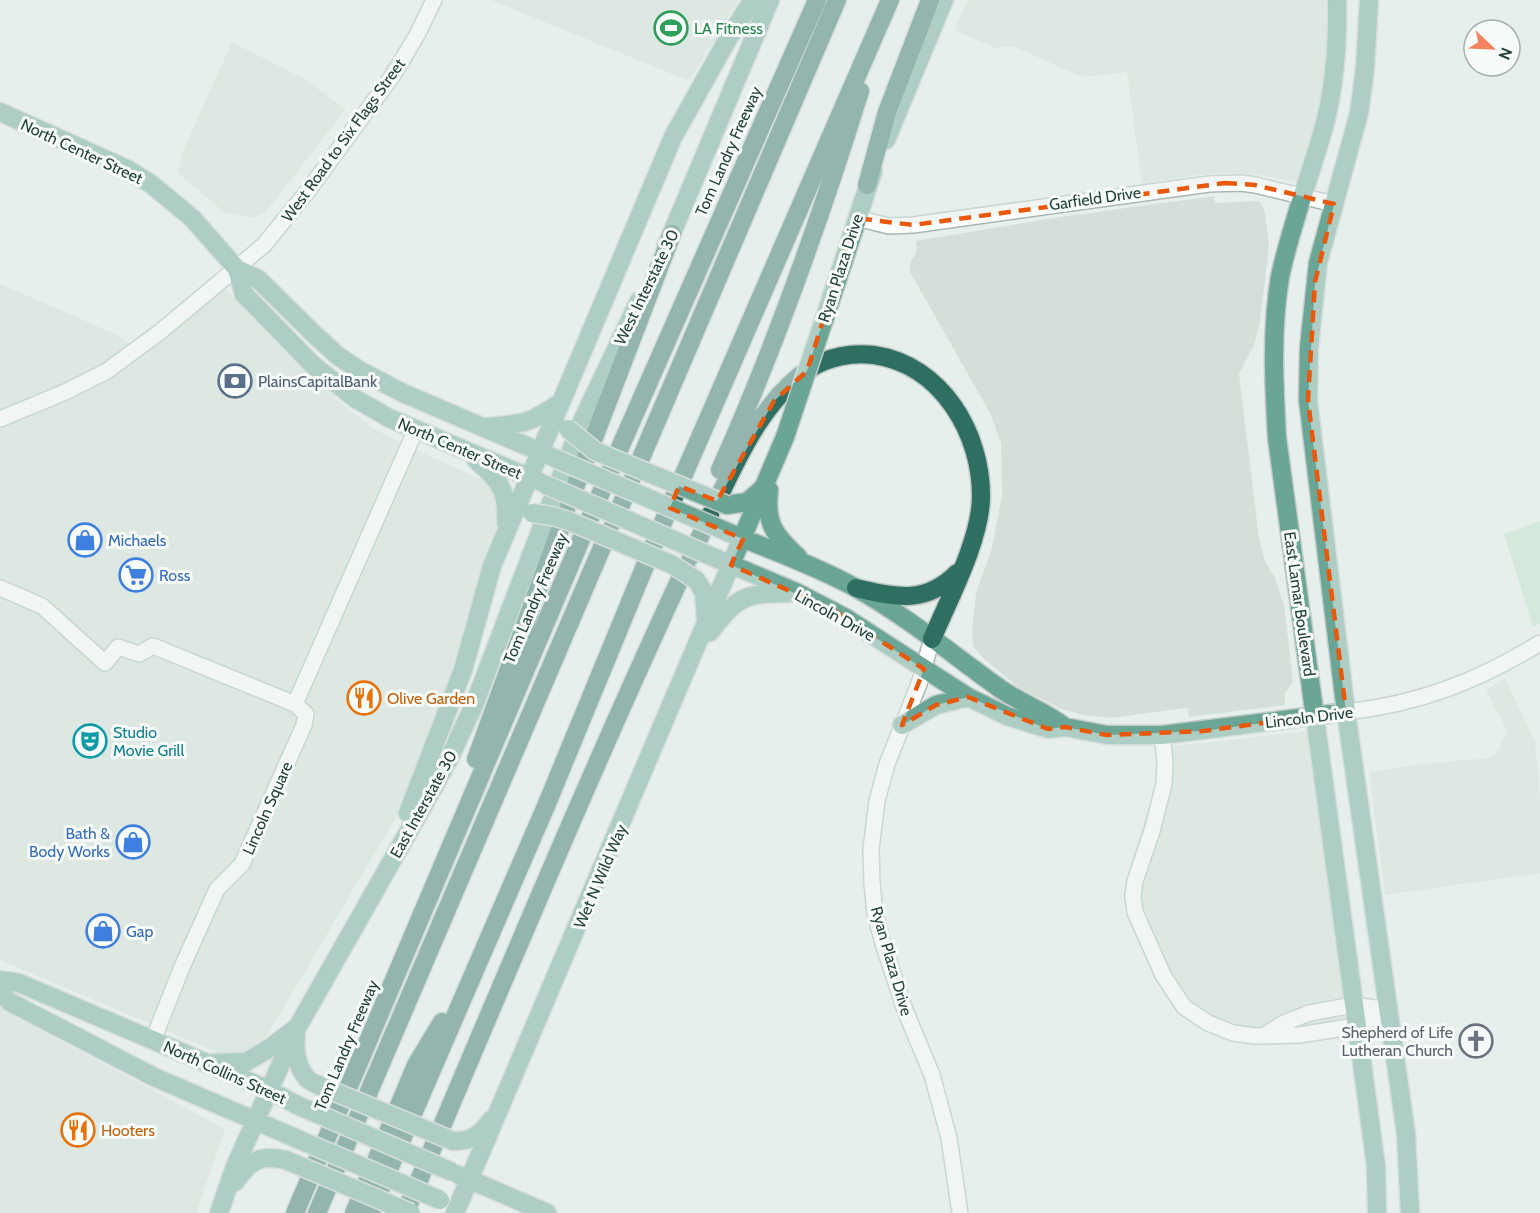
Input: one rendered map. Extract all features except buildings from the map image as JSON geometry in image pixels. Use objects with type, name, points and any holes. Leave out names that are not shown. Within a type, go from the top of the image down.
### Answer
[{"type":"highway","name":"Tom Landry Freeway","points":[[295,1213],[626,434],[817,0]]},
{"type":"highway","points":[[316,1213],[837,0]]},
{"type":"highway","points":[[867,185],[887,112],[930,0]]},
{"type":"highway","points":[[713,511],[835,172],[888,4]]},
{"type":"highway","points":[[370,1213],[551,796],[661,528],[888,4]]},
{"type":"highway","points":[[394,982],[568,508],[672,234]]},
{"type":"highway","points":[[408,1213],[420,1178],[641,664],[736,461],[783,389],[812,367],[836,357],[862,353],[887,357],[906,364],[928,378],[965,425],[974,447],[980,474],[981,501],[977,526],[932,639]]},
{"type":"highway","points":[[856,588],[895,597],[908,597],[931,592],[948,582],[961,570]]},
{"type":"highway","points":[[354,1213],[416,1065],[450,1009],[467,989]]},
{"type":"main road","points":[[381,879],[463,670],[492,566],[507,528],[536,481],[552,461],[563,400],[673,137],[729,37],[753,0]]},
{"type":"main road","name":"West Interstate 30","points":[[552,461],[583,419],[672,234],[770,0]]},
{"type":"main road","name":"Ryan Plaza Drive","points":[[743,539],[785,437],[867,185],[944,0]]},
{"type":"main road","name":"East Lamar Boulevard","points":[[1337,0],[1337,30],[1330,98],[1318,149],[1301,196],[1280,279],[1275,325],[1274,395],[1277,438],[1376,1166],[1377,1213]]},
{"type":"main road","name":"East Lamar Boulevard","points":[[1369,0],[1365,69],[1359,113],[1318,262],[1309,348],[1308,400],[1346,712],[1406,1134],[1410,1213]]},
{"type":"main road","name":"North Center Street","points":[[0,112],[127,169],[151,184],[192,218],[237,269],[258,279],[308,329],[354,367],[403,393],[552,461],[713,511],[743,539]]},
{"type":"main road","name":"North Center Street","points":[[237,269],[244,294],[313,365],[356,399],[389,418],[536,481],[690,562],[731,565]]},
{"type":"main road","points":[[484,428],[524,424],[541,416],[563,400]]},
{"type":"main road","points":[[563,400],[562,417],[568,429],[595,451],[713,511],[747,502],[768,480]]},
{"type":"main road","points":[[463,449],[492,473],[503,489],[506,500],[507,528]]},
{"type":"main road","name":"East Interstate 30","points":[[219,1213],[255,1120],[297,1028],[449,759],[474,705],[552,461]]},
{"type":"main road","points":[[768,480],[767,505],[772,530],[808,566]]},
{"type":"main road","points":[[507,528],[532,513],[552,516],[673,565],[690,562],[704,592],[706,625]]},
{"type":"main road","name":"Lincoln Drive","points":[[743,539],[856,588],[880,602],[1020,701],[1050,716],[1065,727]]},
{"type":"main road","name":"Wet N Wild Way","points":[[460,1211],[470,1180],[743,539]]},
{"type":"main road","name":"Lincoln Drive","points":[[731,565],[798,593],[857,624],[968,698],[1048,729],[1065,727],[1107,735],[1162,735],[1346,712]]},
{"type":"main road","points":[[694,653],[726,611],[741,599],[766,593],[798,593]]},
{"type":"main road","points":[[902,725],[936,705],[968,698]]},
{"type":"main road","name":"North Collins Street","points":[[0,980],[19,983],[153,1040],[269,1090],[297,1106],[547,1213]]},
{"type":"main road","name":"North Collins Street","points":[[0,992],[10,1002],[154,1077],[440,1200],[460,1211]]},
{"type":"main road","points":[[297,1028],[294,1043],[298,1064],[306,1078],[453,1141],[466,1142],[479,1134],[503,1103]]},
{"type":"main road","points":[[208,1064],[246,1062],[297,1028]]},
{"type":"main road","points":[[226,1193],[246,1167],[261,1158],[271,1157],[286,1160],[408,1213]]},
{"type":"street","name":"West Road to Six Flags Street","points":[[0,419],[65,392],[107,370],[133,353],[264,245],[286,219],[393,75],[417,35],[434,0]]},
{"type":"street","name":"Garfield Drive","points":[[856,218],[889,225],[914,225],[1209,184],[1241,183],[1334,204]]},
{"type":"street","points":[[0,588],[42,606],[105,663],[118,647],[139,654],[153,646],[295,704],[416,429]]},
{"type":"street","name":"Ryan Plaza Drive","points":[[932,639],[924,669],[886,764],[877,801],[871,849],[872,883],[875,914],[904,1010],[935,1086],[949,1138],[960,1213]]},
{"type":"street","name":"Lincoln Drive","points":[[1346,712],[1422,697],[1452,688],[1496,669],[1540,643]]},
{"type":"street","name":"Lincoln Square","points":[[153,1040],[217,889],[242,864],[304,725],[306,714],[295,704]]},
{"type":"street","points":[[1162,735],[1165,762],[1164,784],[1152,831],[1135,881],[1134,912],[1163,975],[1184,1008],[1208,1023],[1233,1033],[1265,1035],[1299,1035],[1356,1026],[1389,1010]]},
{"type":"street","points":[[1265,1035],[1282,1024],[1309,1013],[1354,1005],[1389,1010]]},
{"type":"highlighted area","points":[[1225,183],[1255,185],[1334,204],[1315,282],[1308,400],[1346,712],[1203,731],[1107,735],[1065,727],[1048,729],[968,697],[936,705],[902,725],[924,669],[833,610],[731,565],[743,539],[670,508],[679,486],[717,501],[774,401],[807,371],[856,218],[913,225]]},
{"type":"shaded area","points":[[491,0],[739,0],[689,81]]},
{"type":"shaded area","points":[[968,0],[1333,0],[1326,81],[1313,145],[1300,180],[1297,182],[1259,175],[1230,173],[1197,175],[1142,184],[1127,72],[1082,77],[1013,46],[995,48],[954,30]]},
{"type":"shaded area","points":[[232,42],[304,79],[346,109],[265,213],[253,218],[225,213],[177,172],[185,147]]},
{"type":"shaded area","points":[[1214,196],[1215,203],[1259,201],[1264,209],[1266,220],[1269,246],[1260,321],[1254,345],[1239,374],[1259,539],[1265,561],[1275,578],[1284,605],[1293,682],[1285,693],[1285,705],[1189,717],[1188,709],[1185,708],[1112,718],[1083,715],[1059,708],[1018,687],[983,658],[973,646],[972,631],[976,593],[992,548],[1002,495],[1001,443],[990,413],[910,272],[910,263],[917,250],[916,241],[1060,217]]},
{"type":"shaded area","points":[[0,284],[122,337],[138,353],[221,285],[342,404],[376,430],[488,482],[499,500],[503,522],[441,741],[249,1066],[0,960]]},
{"type":"shaded area","points":[[1505,679],[1535,741],[1540,800],[1540,873],[1385,895],[1369,772],[1431,763],[1490,758],[1500,747],[1507,730],[1486,690]]},
{"type":"shaded area","points":[[1309,731],[1351,1032],[1239,1038],[1174,1005],[1159,983],[1132,929],[1124,902],[1132,860],[1157,781],[1159,754],[1156,748]]},
{"type":"shaded area","points":[[0,1008],[225,1129],[196,1213],[0,1213]]},
{"type":"green space","points":[[1540,521],[1540,623],[1533,627],[1504,534]]},
{"type":"place","name":"LA Fitness","points":[[671,28]]},
{"type":"place","name":"PlainsCapitalBank","points":[[235,381]]},
{"type":"place","name":"Michaels","points":[[85,540]]},
{"type":"place","name":"Ross","points":[[136,575]]},
{"type":"place","name":"Olive Garden","points":[[364,698]]},
{"type":"place","name":"Studio Movie Grill","points":[[90,741]]},
{"type":"place","name":"Bath & Body Works","points":[[133,842]]},
{"type":"place","name":"Gap","points":[[103,931]]},
{"type":"place","name":"Shepherd of Life Lutheran Church","points":[[1476,1041]]},
{"type":"place","name":"Hooters","points":[[78,1130]]}]
